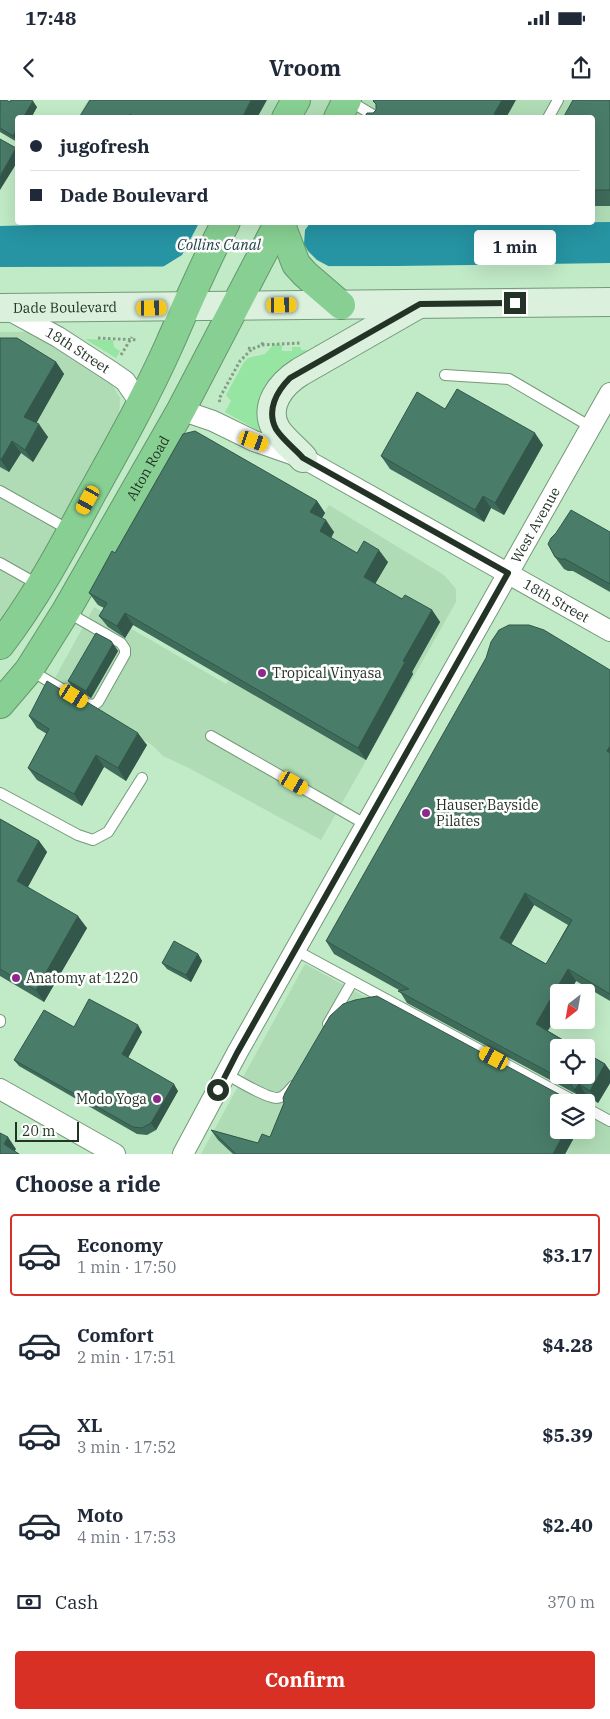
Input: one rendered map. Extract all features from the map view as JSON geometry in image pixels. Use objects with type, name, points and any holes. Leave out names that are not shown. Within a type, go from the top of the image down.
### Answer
[{"type":"highway","points":[[288,115],[296,100]]},
{"type":"highway","points":[[340,115],[348,100]]},
{"type":"highway","points":[[0,645],[41,586],[141,404],[170,344],[201,271],[224,225]]},
{"type":"highway","name":"Alton Road","points":[[0,704],[29,670],[66,611],[181,410],[277,225]]},
{"type":"highway","points":[[280,225],[296,264],[341,305]]},
{"type":"main road","name":"Dade Boulevard","points":[[3,308],[610,302]]},
{"type":"main road","points":[[303,458],[276,430],[273,420],[273,403],[282,386],[300,372],[420,304]]},
{"type":"street","name":"18th Street","points":[[3,308],[58,337],[125,381],[141,404]]},
{"type":"street","name":"West Avenue","points":[[183,1154],[365,824],[610,393]]},
{"type":"street","name":"18th Street","points":[[181,410],[213,421],[254,441],[303,458],[610,631]]},
{"type":"street","points":[[0,1089],[115,1154]]},
{"type":"lane","points":[[348,100],[373,115]]},
{"type":"lane","points":[[550,115],[558,100]]},
{"type":"lane","points":[[445,375],[509,378],[591,426]]},
{"type":"lane","points":[[0,491],[72,531]]},
{"type":"lane","points":[[0,563],[41,586]]},
{"type":"lane","points":[[29,670],[87,704],[94,705],[98,702],[125,654],[125,649],[121,643],[66,611]]},
{"type":"lane","points":[[211,736],[365,824]]},
{"type":"lane","points":[[0,793],[78,835],[93,840],[108,832],[142,778]]},
{"type":"lane","points":[[295,950],[561,1094]]},
{"type":"lane","points":[[324,1031],[352,982]]},
{"type":"lane","points":[[226,1074],[268,1096],[278,1098],[284,1096],[292,1088],[296,1080]]},
{"type":"lane","points":[[595,1113],[610,1121]]},
{"type":"path","points":[[118,362],[132,337]]},
{"type":"path","points":[[223,406],[219,399],[240,361],[252,349],[262,345],[263,341]]},
{"type":"path","points":[[248,348],[252,349]]},
{"type":"shaded area","points":[[88,100],[610,100],[610,222],[595,222],[595,115],[79,115]]},
{"type":"shaded area","points":[[0,332],[31,332],[106,375],[120,398],[119,420],[21,592],[0,624]]},
{"type":"shaded area","points":[[329,505],[444,575],[456,589],[456,602],[321,840],[189,768],[163,756],[152,745],[51,685],[94,607],[226,684]]},
{"type":"shaded area","points":[[305,964],[364,996],[409,1015],[550,1097],[550,1139],[595,1139],[595,1117],[610,1125],[610,1154],[201,1154]]},
{"type":"green space","points":[[85,339],[113,340],[114,347],[120,351],[116,358]]},
{"type":"green space","points":[[274,344],[282,345],[282,351],[292,351],[292,347],[301,347],[301,350],[314,350],[315,345],[336,346],[311,359],[262,433],[225,412],[231,401],[226,395],[244,362],[248,358],[265,354]]},
{"type":"water","name":"Collins Canal","points":[[595,222],[610,222],[610,263],[396,266],[0,267],[0,226],[595,225]]},
{"type":"pier","points":[[198,225],[309,225],[305,230],[304,244],[317,260],[332,268],[161,268],[182,255]]},
{"type":"building","points":[[0,100],[10,102],[11,100],[33,101],[25,115],[15,115],[15,132],[13,136],[0,128]]},
{"type":"building","points":[[90,100],[251,100],[244,115],[81,115]]},
{"type":"building","points":[[502,100],[494,114],[496,115],[366,115],[376,110],[376,104],[373,101]]},
{"type":"building","points":[[573,100],[610,100],[610,190],[595,190],[595,115],[565,115]]},
{"type":"building","points":[[0,139],[15,147],[15,150],[0,176]]},
{"type":"building","points":[[0,338],[17,338],[56,362],[24,417],[39,424],[25,450],[12,441],[1,460],[0,459]]},
{"type":"building","points":[[457,389],[535,433],[495,503],[483,496],[475,510],[381,456],[417,392],[445,409]]},
{"type":"building","points":[[195,431],[317,501],[310,512],[326,520],[320,531],[357,553],[364,541],[379,550],[364,577],[402,599],[405,595],[432,610],[358,748],[125,613],[117,626],[99,616],[107,603],[89,593],[112,551],[115,553],[183,434]]},
{"type":"building","points":[[571,510],[610,532],[610,584],[565,559],[555,557],[548,544]]},
{"type":"building","points":[[509,625],[529,625],[544,630],[610,670],[610,746],[607,751],[610,753],[610,994],[568,969],[559,984],[550,984],[550,1000],[536,1024],[561,1039],[550,1039],[550,1073],[398,991],[409,989],[326,941],[486,658],[491,642],[499,630]],"holes":[[[525,893],[572,920],[546,964],[500,938]]]},
{"type":"building","points":[[96,633],[113,644],[86,691],[68,681]]},
{"type":"building","points":[[47,681],[75,698],[82,699],[138,733],[118,768],[96,755],[74,794],[28,768],[49,729],[29,716]]},
{"type":"building","points":[[0,819],[39,841],[17,881],[78,916],[36,990],[0,969]]},
{"type":"building","points":[[174,941],[198,954],[186,975],[162,963]]},
{"type":"building","points":[[377,996],[559,1094],[550,1094],[550,1139],[561,1139],[553,1154],[236,1154],[211,1130],[258,1143],[262,1134],[270,1137],[284,1103],[285,1093],[330,1016],[343,1004]]},
{"type":"building","points":[[89,999],[138,1025],[122,1054],[174,1084],[151,1123],[142,1128],[133,1127],[14,1060],[44,1010],[74,1027]]},
{"type":"building","points":[[595,1058],[605,1064],[595,1082]]},
{"type":"building","points":[[571,1084],[579,1084],[574,1090]]},
{"type":"building","points":[[579,1084],[594,1084],[590,1091]]},
{"type":"building","points":[[0,1133],[8,1137],[4,1144],[19,1154],[0,1154]]},
{"type":"place","name":"Tropical Vinyasa","points":[[262,673]]},
{"type":"place","name":"Hauser Bayside Pilates","points":[[426,813]]},
{"type":"place","name":"Anatomy at 1220","points":[[16,978]]},
{"type":"place","name":"Modo Yoga","points":[[157,1099]]},
{"type":"route","points":[[218,1090],[237,1053],[508,573],[303,458],[276,430],[273,420],[273,403],[282,386],[290,378],[420,304],[515,303]]}]
